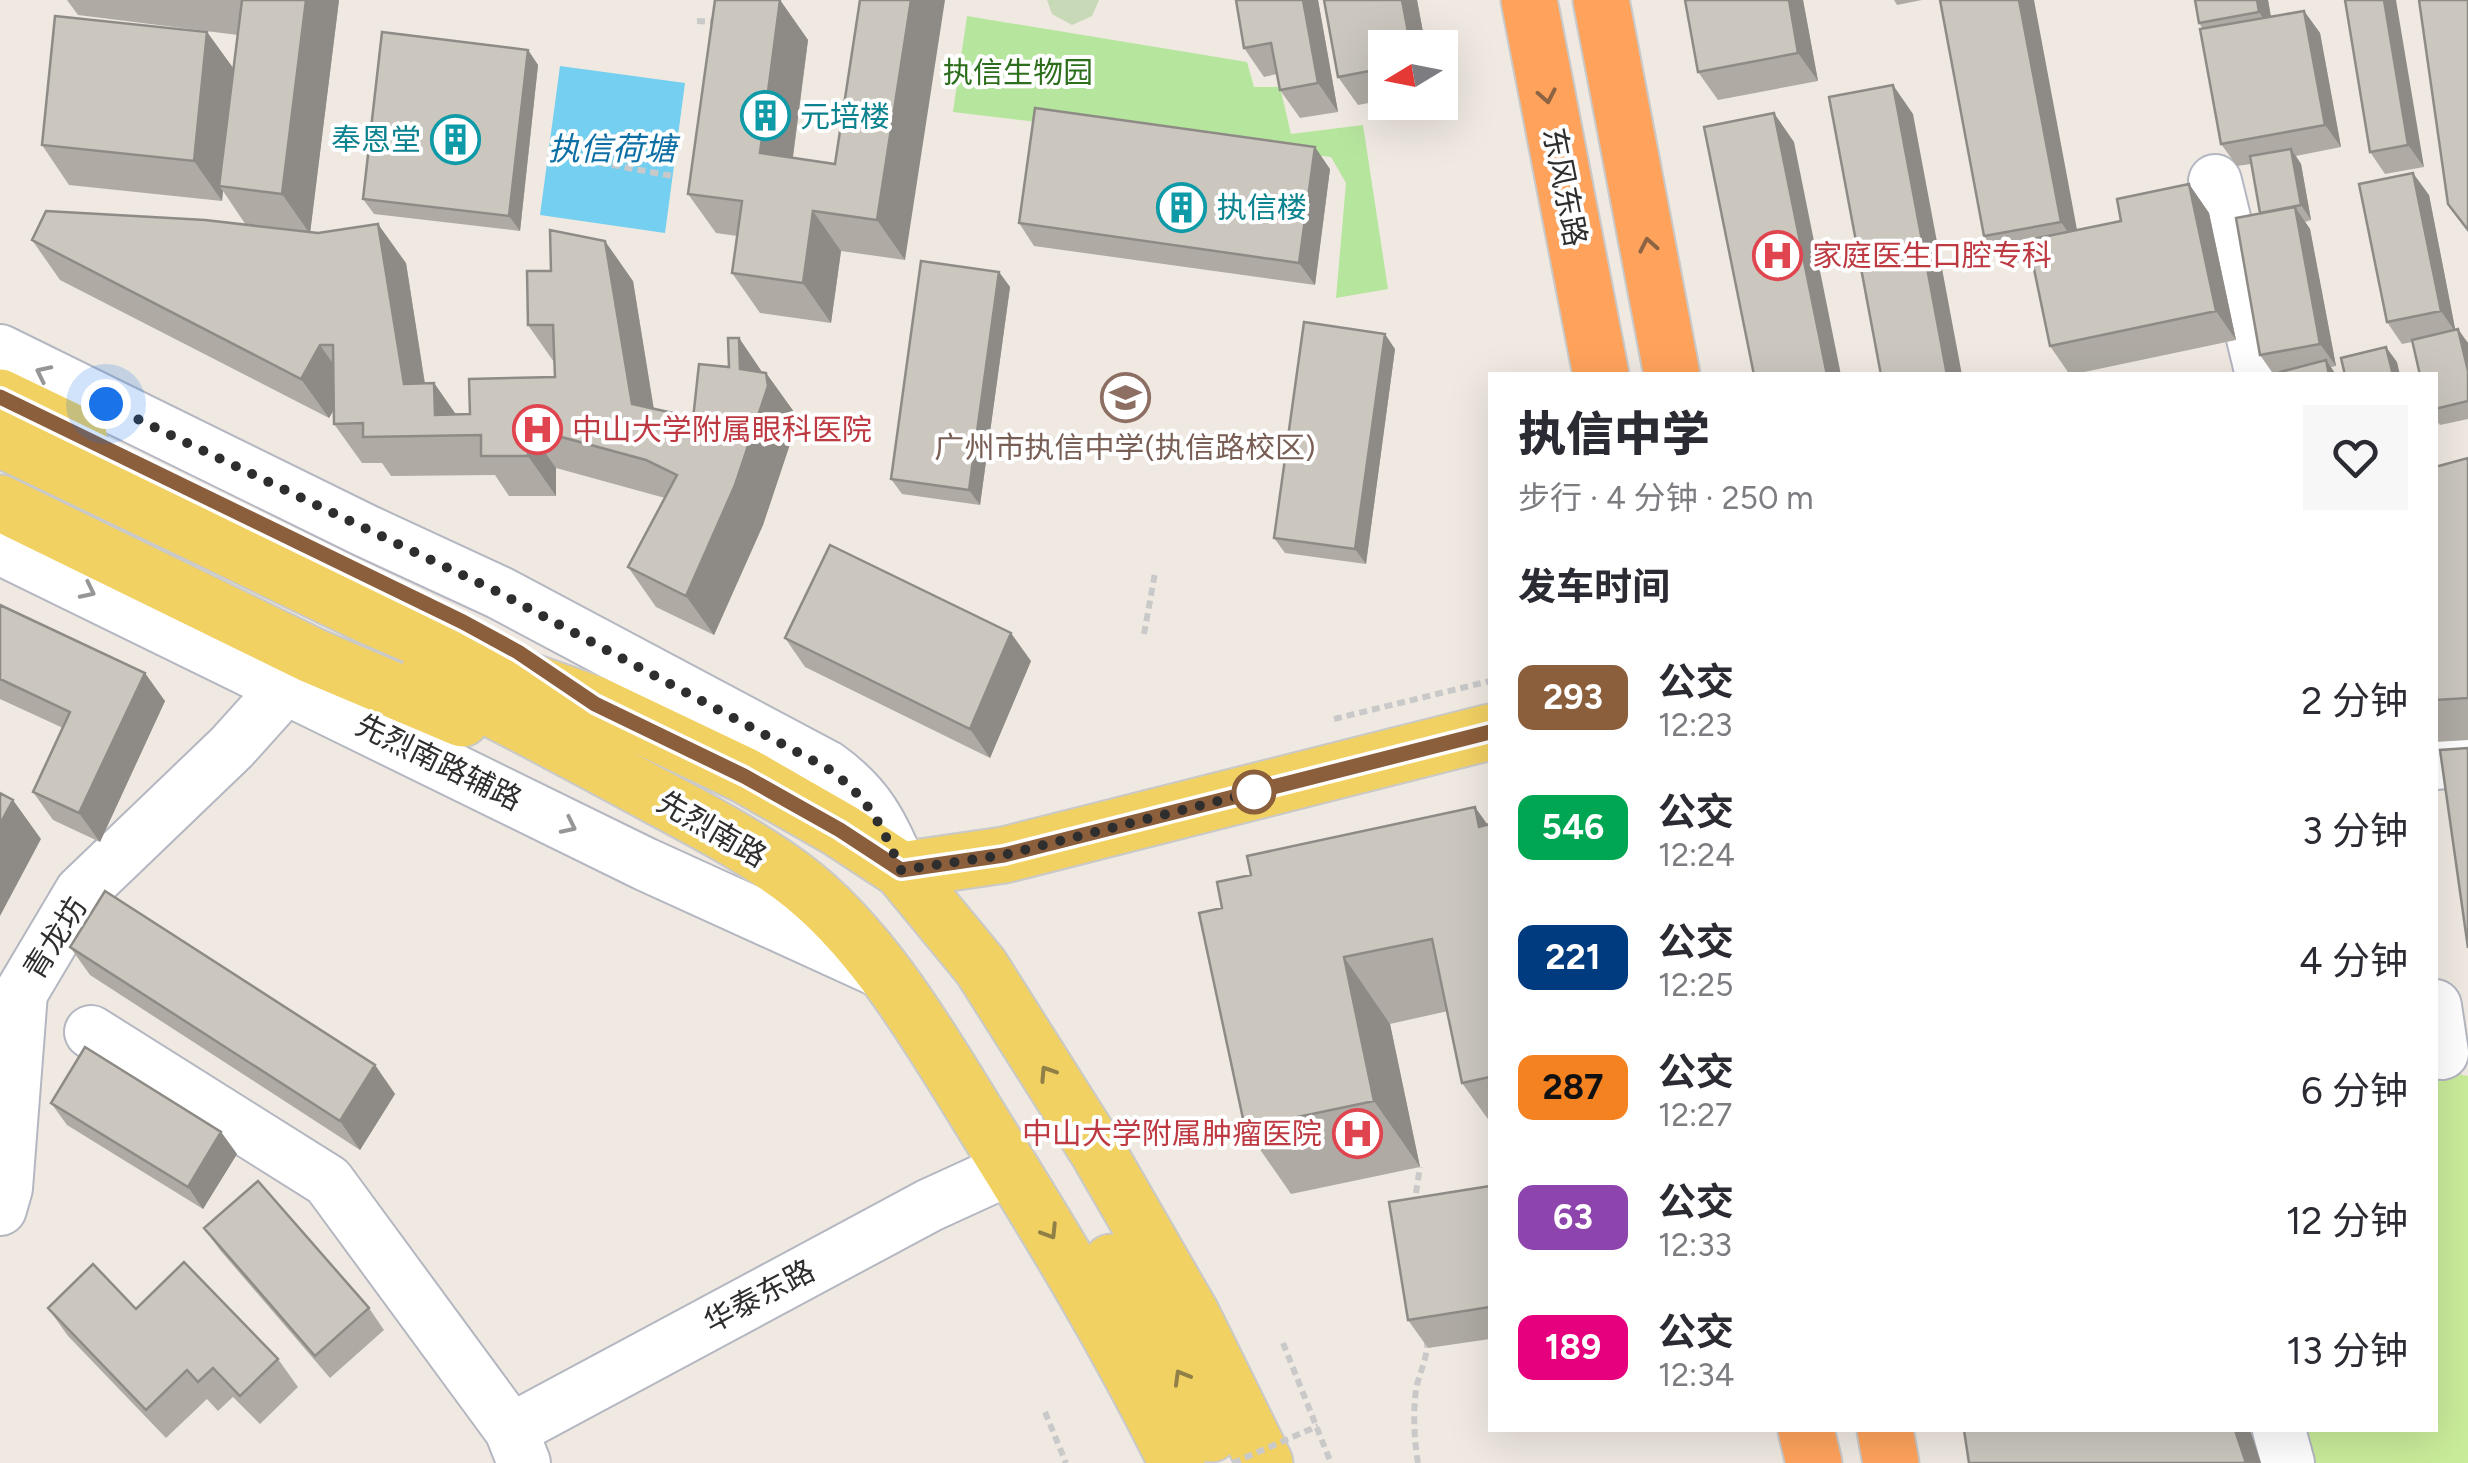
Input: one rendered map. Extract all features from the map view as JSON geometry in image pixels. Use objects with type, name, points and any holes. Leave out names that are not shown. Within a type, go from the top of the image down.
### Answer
[{"type":"highway","name":"东风东路","points":[[1529,0],[1600,372]]},
{"type":"highway","points":[[1602,0],[1671,372]]},
{"type":"highway","points":[[1804,1432],[1814,1463]]},
{"type":"highway","points":[[1885,1432],[1891,1463]]},
{"type":"main road","points":[[0,398],[463,622],[518,652],[595,704]]},
{"type":"main road","name":"先烈南路","points":[[0,440],[745,846],[793,878],[830,910],[880,971],[953,1076],[1094,1303],[1177,1463]]},
{"type":"main road","name":"先烈南路","points":[[0,468],[475,662],[595,704],[744,776],[901,870],[981,967],[1098,1152],[1192,1314],[1265,1463]]},
{"type":"main road","points":[[0,503],[412,701],[501,730],[543,734]]},
{"type":"main road","name":"先烈南路","points":[[475,662],[776,826],[843,882],[884,923],[930,981],[1028,1126],[1185,1382],[1230,1463]]},
{"type":"main road","points":[[901,870],[1004,855],[1488,733]]},
{"type":"main road","points":[[1803,1432],[1805,1463]]},
{"type":"street","points":[[2215,181],[2261,372]]},
{"type":"street","points":[[1660,314],[1686,372]]},
{"type":"street","points":[[0,351],[366,532],[500,593],[827,768],[868,802],[901,870]]},
{"type":"street","name":"先烈南路辅路","points":[[0,548],[645,864],[880,971]]},
{"type":"street","name":"青龙坊","points":[[0,1208],[6,1188],[10,988],[81,892],[232,748],[286,687]]},
{"type":"street","points":[[2438,763],[2468,760]]},
{"type":"street","points":[[91,1032],[328,1181],[517,1446]]},
{"type":"street","name":"华泰东路","points":[[517,1446],[930,1205],[1010,1168]]},
{"type":"street","points":[[2280,1432],[2288,1463]]},
{"type":"path","points":[[697,21],[724,23]]},
{"type":"path","points":[[548,154],[672,176]]},
{"type":"path","points":[[1144,634],[1154,572]]},
{"type":"path","points":[[1334,720],[1488,682]]},
{"type":"path","points":[[1412,1215],[1420,1167]]},
{"type":"path","points":[[1418,1463],[1414,1438],[1416,1386],[1428,1348],[1425,1329]]},
{"type":"path","points":[[1283,1343],[1331,1463]]},
{"type":"path","points":[[1045,1412],[1066,1463]]},
{"type":"path","points":[[1230,1463],[1318,1426]]},
{"type":"green space","points":[[1047,0],[1099,0],[1092,16],[1072,25],[1052,14]]},
{"type":"green space","name":"执信生物园","points":[[967,16],[1247,62],[1254,87],[1280,87],[1291,134],[1363,125],[1388,289],[1336,298],[1346,183],[1331,157],[953,112]]},
{"type":"green space","points":[[2438,1071],[2468,1076],[2468,1463],[2312,1463],[2297,1432],[2438,1432]]},
{"type":"water","name":"执信荷塘","points":[[560,66],[685,83],[665,233],[540,215]]},
{"type":"building","points":[[242,0],[306,0],[282,194],[219,186]]},
{"type":"building","points":[[715,0],[780,0],[760,153],[835,164],[860,0],[911,0],[877,220],[813,211],[803,283],[732,273],[742,201],[688,194]]},
{"type":"building","points":[[1236,0],[1303,0],[1318,83],[1280,90],[1271,43],[1244,48]]},
{"type":"building","points":[[1324,0],[1402,0],[1408,30],[1368,30],[1368,71],[1338,77]]},
{"type":"building","points":[[1685,0],[1789,0],[1798,53],[1698,72]]},
{"type":"building","points":[[1940,0],[2019,0],[2061,222],[1984,236]]},
{"type":"building","points":[[2195,0],[2257,0],[2259,12],[2199,23]]},
{"type":"building","points":[[2345,0],[2384,0],[2408,145],[2370,152]]},
{"type":"building","points":[[2419,0],[2468,0],[2468,230],[2448,204]]},
{"type":"building","points":[[2304,11],[2325,125],[2221,144],[2200,29]]},
{"type":"building","points":[[55,16],[207,32],[194,161],[42,145]]},
{"type":"building","name":"奉恩堂","points":[[382,32],[528,50],[509,216],[363,199]]},
{"type":"building","points":[[1893,85],[1946,372],[1880,372],[1829,97]]},
{"type":"building","name":"执信楼","points":[[1035,108],[1315,147],[1299,263],[1019,223]]},
{"type":"building","points":[[1774,113],[1826,372],[1753,372],[1704,127]]},
{"type":"building","points":[[2291,149],[2301,205],[2260,213],[2250,156]]},
{"type":"building","points":[[2413,173],[2441,311],[2387,322],[2359,184]]},
{"type":"building","points":[[2189,184],[2216,311],[2050,346],[2028,240],[2121,221],[2117,199]]},
{"type":"building","points":[[2295,207],[2320,344],[2260,355],[2236,218]]},
{"type":"building","points":[[46,211],[205,220],[318,233],[378,224],[404,384],[434,383],[435,415],[470,414],[469,379],[555,377],[553,325],[528,325],[527,271],[551,271],[550,230],[605,241],[632,404],[673,413],[692,428],[699,364],[729,367],[728,338],[739,338],[740,369],[766,373],[768,386],[735,485],[686,596],[628,567],[677,475],[646,460],[528,428],[528,456],[481,456],[481,435],[363,437],[363,423],[334,424],[333,345],[320,345],[301,379],[32,240]]},
{"type":"building","points":[[921,261],[999,272],[969,490],[891,479]]},
{"type":"building","points":[[1304,322],[1385,334],[1355,549],[1274,538]]},
{"type":"building","points":[[2458,329],[2468,371],[2468,401],[2438,408],[2438,372],[2419,372],[2412,340]]},
{"type":"building","points":[[2386,347],[2392,372],[2344,372],[2341,358]]},
{"type":"building","points":[[2326,360],[2328,372],[2280,372]]},
{"type":"building","points":[[2468,458],[2468,698],[2438,700],[2438,466]]},
{"type":"building","points":[[830,545],[1011,633],[970,729],[785,638]]},
{"type":"building","points":[[0,605],[145,673],[79,813],[33,792],[70,712],[0,679]]},
{"type":"building","points":[[2468,748],[2468,948],[2440,750]]},
{"type":"building","points":[[0,793],[13,800],[0,824]]},
{"type":"building","points":[[1475,807],[1479,827],[1488,825],[1488,1077],[1462,1083],[1432,939],[1344,957],[1374,1101],[1245,1128],[1199,913],[1222,908],[1217,882],[1251,875],[1247,856]]},
{"type":"building","points":[[105,891],[375,1065],[340,1121],[70,947]]},
{"type":"building","points":[[85,1047],[221,1132],[188,1187],[51,1103]]},
{"type":"building","points":[[258,1181],[369,1308],[315,1356],[204,1228]]},
{"type":"building","points":[[1488,1186],[1488,1307],[1408,1320],[1389,1202]]},
{"type":"building","points":[[184,1262],[278,1359],[240,1396],[213,1368],[198,1382],[187,1370],[146,1410],[48,1308],[93,1264],[136,1309]]},
{"type":"building","points":[[1964,1432],[2236,1432],[2246,1463],[1969,1463]]},
{"type":"bus line","name":"293","points":[[0,397],[463,622],[518,652],[595,704],[744,776],[901,870],[1004,855],[1488,733]]},
{"type":"place","name":"元培楼","points":[[765,116]]},
{"type":"place","name":"奉恩堂","points":[[456,139]]},
{"type":"place","name":"执信楼","points":[[1182,207]]},
{"type":"place","name":"家庭医生口腔专科","points":[[1777,255]]},
{"type":"place","name":"广州市执信中学(执信路校区)","points":[[1125,398]]},
{"type":"place","name":"中山大学附属眼科医院","points":[[537,429]]},
{"type":"place","name":"中山大学附属肿瘤医院","points":[[1357,1133]]},
{"type":"route","points":[[106,404],[500,593],[827,768],[868,802],[901,870],[1004,855],[1254,792]]}]
